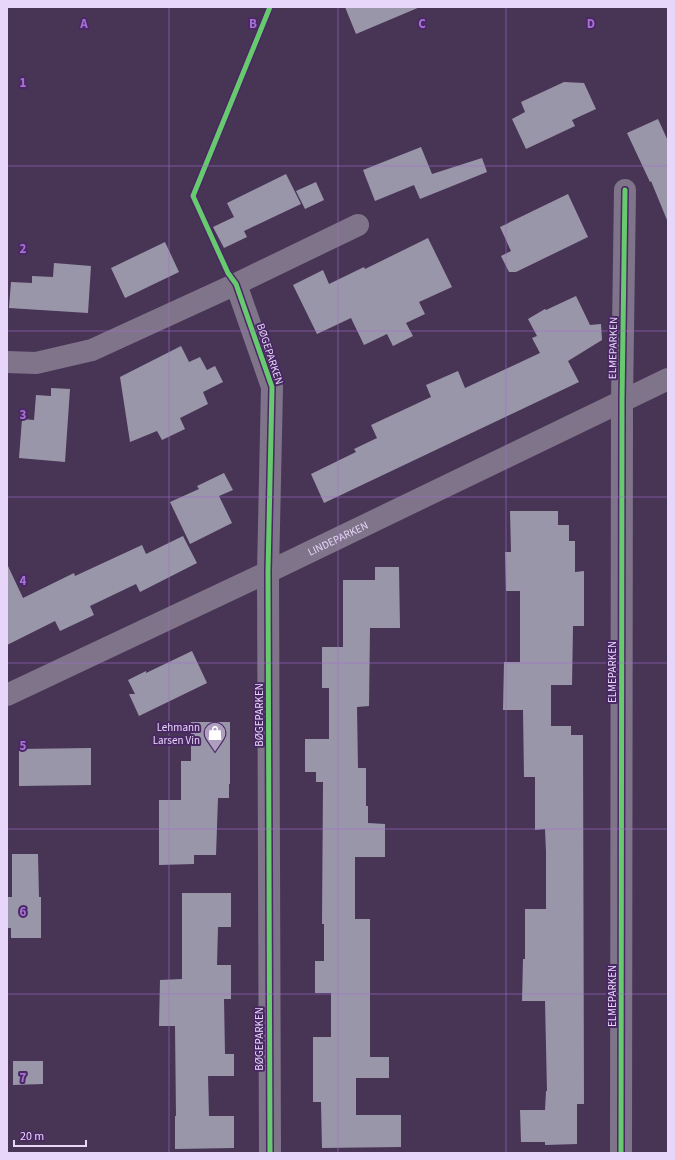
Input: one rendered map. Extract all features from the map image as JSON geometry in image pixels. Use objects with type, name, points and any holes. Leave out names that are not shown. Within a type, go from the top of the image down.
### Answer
[{"type":"street","name":"ELMEPARKEN","points":[[621,1153],[622,401],[625,190]]},
{"type":"street","points":[[7,362],[36,363],[92,350],[236,284],[358,225]]},
{"type":"street","name":"BØGEPARKEN","points":[[236,284],[272,387],[268,572],[270,1153]]},
{"type":"street","name":"LINDEPARKEN","points":[[7,695],[268,572],[668,379]]},
{"type":"building","points":[[345,7],[420,7],[356,34]]},
{"type":"building","points":[[564,82],[584,83],[596,109],[572,120],[575,126],[526,149],[512,119],[525,112],[521,102]]},
{"type":"building","points":[[658,119],[668,141],[668,220],[651,181],[650,182],[627,133]]},
{"type":"building","points":[[421,147],[432,174],[482,158],[487,172],[420,199],[414,185],[375,201],[363,170]]},
{"type":"building","points":[[286,174],[301,204],[244,231],[247,237],[224,248],[213,227],[234,217],[227,203]]},
{"type":"building","points":[[316,182],[324,200],[305,209],[296,191]]},
{"type":"building","points":[[568,194],[588,237],[516,272],[509,272],[501,256],[511,251],[500,227]]},
{"type":"building","points":[[428,238],[452,287],[419,302],[425,314],[406,323],[413,336],[393,346],[387,334],[364,345],[351,318],[317,334],[293,285],[323,270],[329,284],[364,267],[365,269]]},
{"type":"building","points":[[165,242],[179,272],[125,298],[111,268]]},
{"type":"building","points":[[54,263],[91,266],[88,313],[9,308],[11,282],[32,283],[32,276],[53,277]]},
{"type":"building","points":[[576,296],[590,325],[601,324],[602,340],[568,361],[579,382],[324,503],[311,474],[356,452],[354,449],[377,438],[371,425],[431,397],[426,385],[458,371],[465,388],[540,353],[532,338],[537,336],[528,319],[545,309],[546,310]]},
{"type":"building","points":[[181,346],[189,362],[200,357],[207,370],[215,366],[223,382],[203,392],[208,404],[180,418],[185,429],[162,440],[157,431],[130,442],[120,377]]},
{"type":"building","points":[[51,388],[70,389],[65,462],[19,458],[22,419],[34,420],[36,395],[51,396]]},
{"type":"building","points":[[224,473],[233,490],[219,496],[232,523],[190,544],[170,502],[199,489],[197,486]]},
{"type":"building","points":[[510,511],[558,511],[558,525],[569,525],[569,541],[575,541],[575,572],[584,571],[584,626],[573,626],[572,685],[551,685],[551,726],[571,726],[571,735],[583,735],[584,1104],[577,1104],[577,1144],[545,1145],[545,1142],[521,1142],[520,1110],[545,1110],[547,1091],[545,1001],[522,1001],[523,959],[525,959],[525,909],[546,909],[546,852],[545,829],[535,830],[535,777],[524,777],[523,710],[503,710],[504,662],[520,662],[520,591],[506,591],[505,552],[511,552]]},
{"type":"building","points":[[183,536],[197,563],[140,592],[136,584],[90,606],[94,615],[60,631],[55,621],[7,645],[7,564],[23,598],[74,573],[75,576],[142,545],[146,554]]},
{"type":"building","points":[[375,567],[399,567],[400,628],[370,628],[369,706],[357,707],[358,768],[366,768],[366,806],[368,806],[368,823],[385,824],[385,857],[355,857],[355,919],[370,919],[370,1057],[389,1057],[389,1078],[356,1078],[356,1115],[401,1115],[401,1147],[322,1148],[321,1102],[313,1102],[313,1037],[331,1037],[331,993],[315,993],[315,961],[324,961],[324,924],[322,924],[323,782],[316,782],[316,772],[305,772],[305,739],[329,739],[329,688],[322,688],[322,647],[343,647],[343,580],[375,580]]},
{"type":"building","points":[[192,651],[207,683],[139,716],[129,694],[135,694],[128,680]]},
{"type":"building","points":[[191,722],[230,722],[229,798],[218,798],[216,855],[194,855],[194,864],[159,865],[159,800],[181,800],[181,761],[191,761]]},
{"type":"building","points":[[91,748],[91,785],[19,786],[19,749]]},
{"type":"building","points":[[12,854],[38,854],[39,897],[41,897],[41,938],[11,938],[11,928],[7,928],[7,897],[12,897]]},
{"type":"building","points":[[182,893],[231,893],[231,927],[218,927],[217,965],[231,965],[231,999],[224,999],[225,1054],[234,1054],[234,1076],[208,1076],[209,1116],[234,1116],[234,1148],[175,1149],[175,1026],[159,1026],[160,980],[182,979]]},
{"type":"building","points":[[13,1061],[43,1061],[43,1084],[13,1085]]},
{"type":"cycle path","points":[[270,7],[193,196],[228,273],[236,284],[272,387],[268,572],[270,1153]]},
{"type":"cycle path","points":[[621,1153],[622,401],[625,190]]},
{"type":"place","name":"Lehmann Larsen Vin","points":[[215,752]]}]
